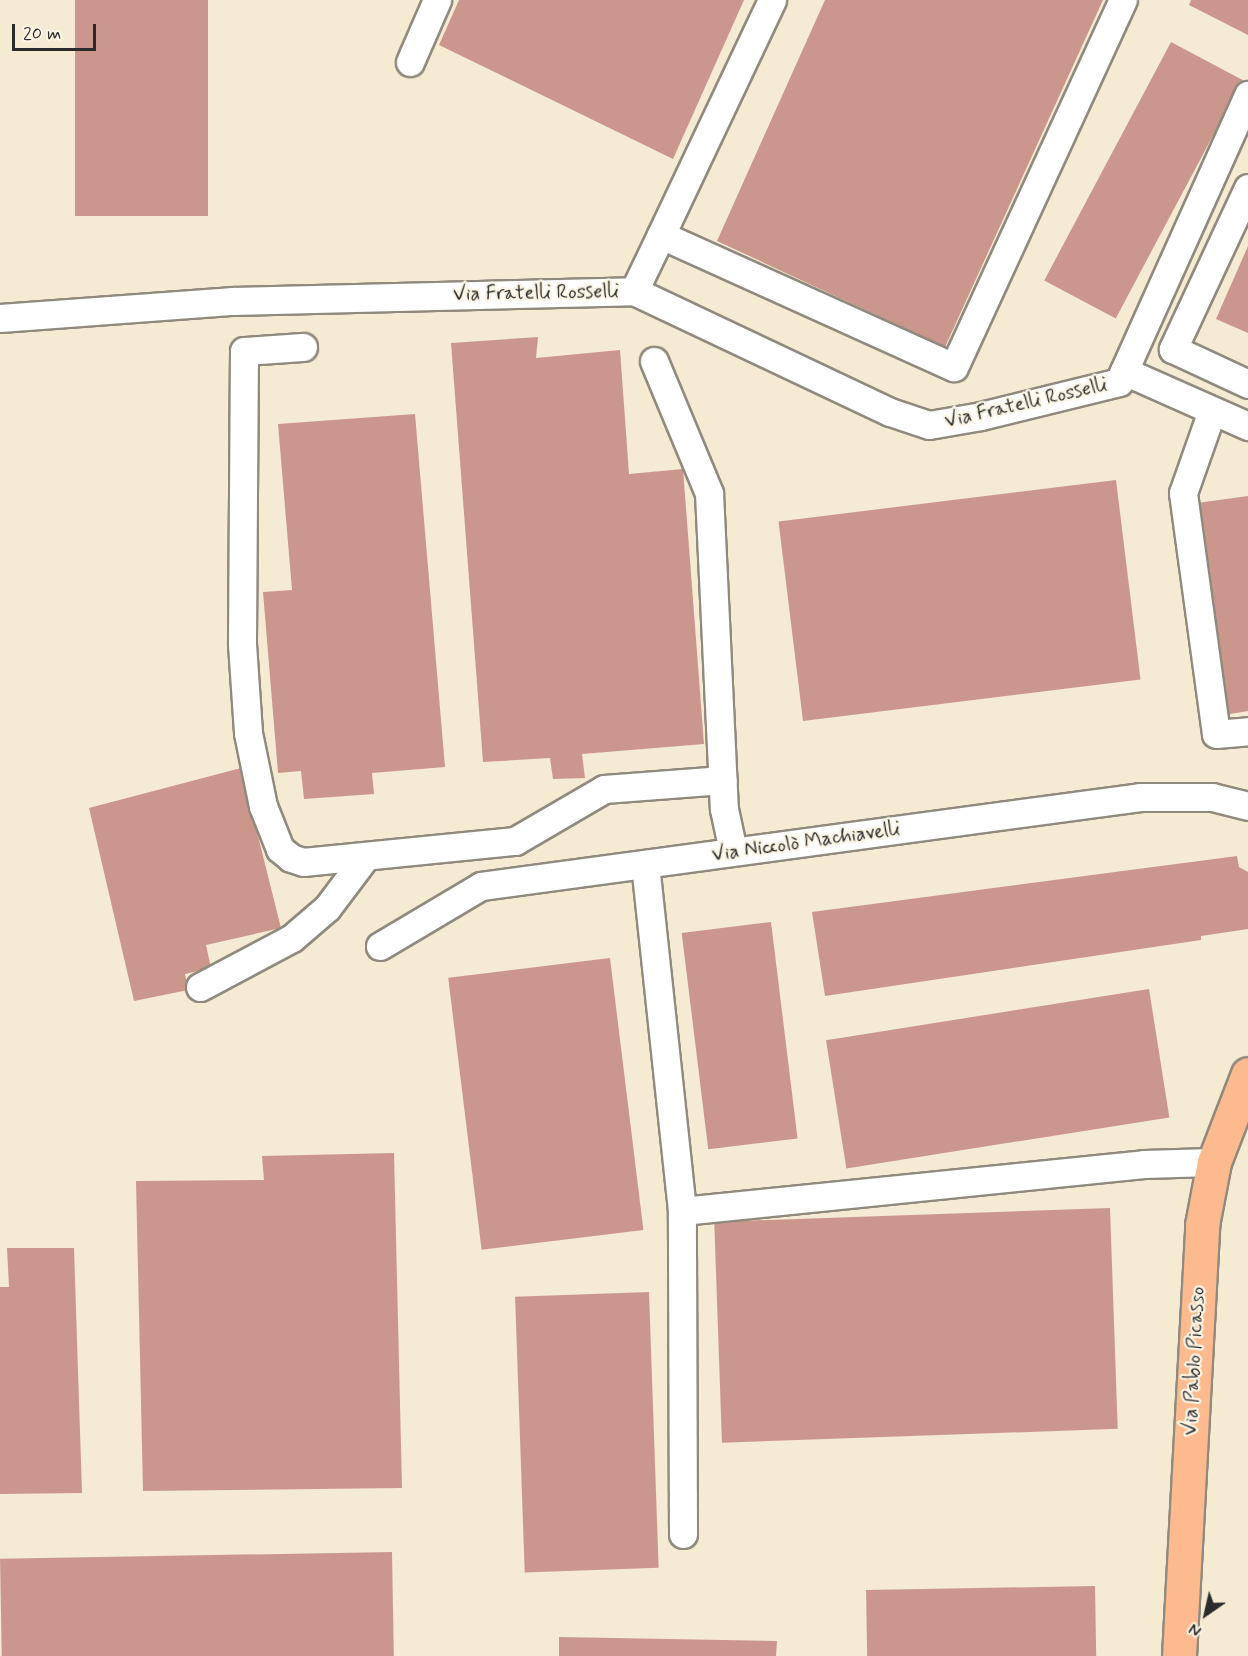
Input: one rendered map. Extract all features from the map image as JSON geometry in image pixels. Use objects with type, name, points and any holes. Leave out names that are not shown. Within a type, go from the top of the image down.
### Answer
[{"type":"main road","name":"Via Pablo Picasso","points":[[1179,1656],[1202,1225],[1214,1162],[1248,1074]]},
{"type":"street","points":[[410,62],[437,0]]},
{"type":"street","points":[[634,291],[771,0]]},
{"type":"street","points":[[661,235],[954,367],[1123,0]]},
{"type":"street","name":"Via Fratelli Rosselli","points":[[0,318],[233,301],[634,291],[890,412],[929,425],[1119,382],[1248,95]]},
{"type":"street","points":[[1248,188],[1173,349],[1248,384]]},
{"type":"street","points":[[303,346],[244,351],[242,620],[248,733],[263,806],[280,849],[291,858],[303,861],[515,841],[604,789],[723,780]]},
{"type":"street","points":[[654,361],[710,493],[723,780],[733,852]]},
{"type":"street","points":[[1124,371],[1248,426]]},
{"type":"street","points":[[1208,422],[1183,493],[1216,734],[1248,731]]},
{"type":"street","name":"Via Niccolò Machiavelli","points":[[380,946],[481,886],[1140,797],[1212,797],[1248,806]]},
{"type":"street","points":[[200,987],[291,938],[327,908],[366,856]]},
{"type":"street","points":[[645,864],[682,1211],[683,1534]]},
{"type":"street","points":[[682,1211],[1144,1164],[1214,1162]]},
{"type":"building","points":[[75,0],[208,0],[208,216],[75,216]]},
{"type":"building","points":[[459,0],[744,0],[673,159],[439,45]]},
{"type":"building","points":[[825,0],[1103,0],[945,347],[717,241]]},
{"type":"building","points":[[1191,0],[1248,0],[1248,35],[1189,5]]},
{"type":"building","points":[[1171,42],[1243,80],[1116,318],[1044,280]]},
{"type":"building","points":[[1248,246],[1248,333],[1216,319]]},
{"type":"building","points":[[538,337],[536,358],[620,350],[629,474],[683,469],[704,744],[582,754],[585,778],[553,779],[550,758],[483,762],[451,343]]},
{"type":"building","points":[[415,414],[445,767],[372,773],[374,794],[304,799],[301,771],[278,773],[263,592],[292,590],[278,424]]},
{"type":"building","points":[[1116,480],[1140,680],[803,721],[779,521]]},
{"type":"building","points":[[1248,496],[1248,711],[1224,715],[1197,503]]},
{"type":"building","points":[[241,768],[281,928],[206,945],[211,968],[185,974],[188,990],[134,1001],[89,808]]},
{"type":"building","points":[[1237,856],[1239,867],[1248,872],[1248,929],[1201,936],[1201,940],[825,996],[812,912]]},
{"type":"building","points":[[771,922],[798,1138],[708,1149],[682,933]]},
{"type":"building","points":[[610,958],[643,1230],[482,1250],[448,978]]},
{"type":"building","points":[[1149,989],[1169,1117],[846,1169],[826,1040]]},
{"type":"building","points":[[394,1153],[402,1488],[143,1491],[136,1181],[264,1180],[262,1156]]},
{"type":"building","points":[[1110,1208],[1118,1429],[722,1443],[714,1222]]},
{"type":"building","points":[[7,1248],[74,1248],[82,1493],[0,1494],[0,1287],[9,1287]]},
{"type":"building","points":[[649,1292],[659,1568],[525,1573],[515,1297]]},
{"type":"building","points":[[392,1552],[394,1656],[2,1656],[0,1559]]},
{"type":"building","points":[[1095,1586],[1096,1656],[867,1656],[866,1590]]},
{"type":"building","points":[[559,1637],[777,1641],[776,1656],[559,1656]]}]
